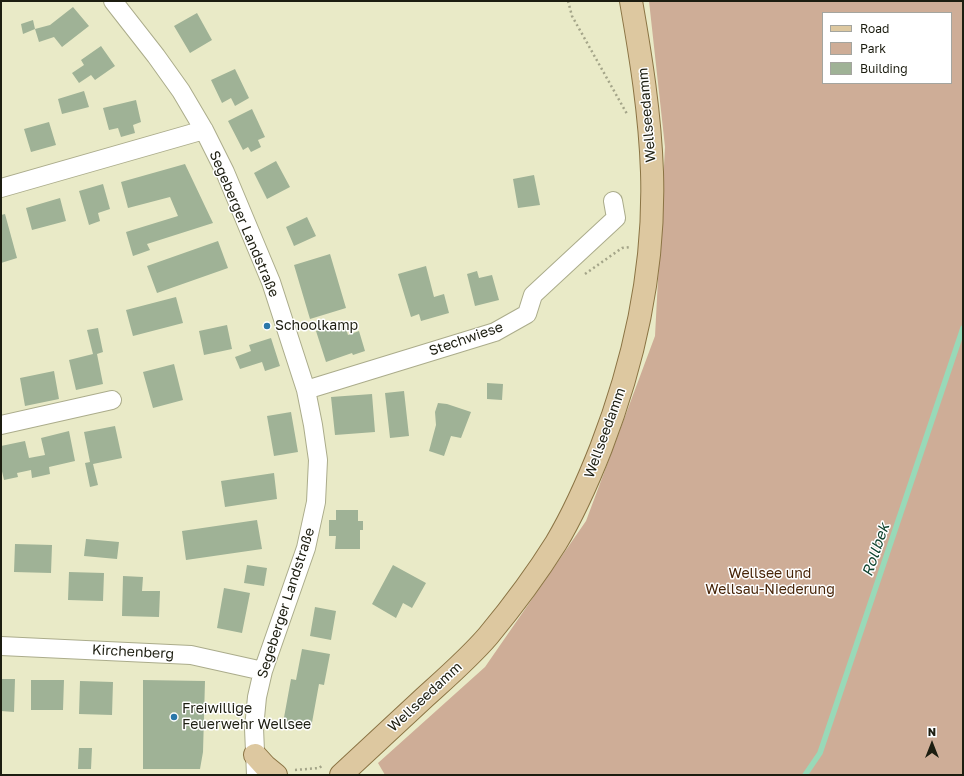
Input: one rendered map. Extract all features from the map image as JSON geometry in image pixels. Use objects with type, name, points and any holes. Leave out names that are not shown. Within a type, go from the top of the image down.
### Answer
[{"type":"main road","name":"Wellseedamm","points":[[333,769],[468,658],[488,636],[521,594],[556,543],[588,483],[611,422],[626,374],[638,325],[647,274],[652,208],[652,173],[647,101],[631,1]]},
{"type":"main road","points":[[256,765],[265,766],[284,773]]},
{"type":"street","name":"Segeberger Landstraße","points":[[113,1],[181,91],[204,130],[225,172],[271,282],[306,390],[313,425],[318,460],[316,502],[306,548],[263,671],[257,697],[254,728],[256,765]]},
{"type":"street","points":[[1,188],[204,130]]},
{"type":"street","name":"Stechwiese","points":[[306,390],[495,332],[527,314],[533,295],[616,218],[613,201]]},
{"type":"street","points":[[1,424],[112,400]]},
{"type":"street","name":"Kirchenberg","points":[[1,646],[191,655],[263,671]]},
{"type":"path","points":[[568,1],[572,16],[629,117]]},
{"type":"path","points":[[284,773],[319,768],[333,769]]},
{"type":"green space","name":"Wellsee und Wellsau-Niederung","points":[[649,1],[963,1],[963,775],[385,775],[378,763],[485,667],[586,521],[655,336],[665,147]]},
{"type":"building","points":[[73,7],[89,26],[62,47],[54,37],[39,42],[35,29],[50,25]]},
{"type":"building","points":[[197,13],[212,40],[190,53],[174,26]]},
{"type":"building","points":[[33,20],[35,29],[23,34],[21,24]]},
{"type":"building","points":[[101,46],[115,66],[95,80],[91,75],[79,83],[72,73],[84,65],[81,60]]},
{"type":"building","points":[[235,69],[249,98],[235,106],[231,98],[222,103],[211,80]]},
{"type":"building","points":[[84,91],[89,107],[62,114],[58,99]]},
{"type":"building","points":[[136,100],[141,122],[133,125],[135,133],[121,137],[118,128],[109,130],[103,108]]},
{"type":"building","points":[[252,109],[265,137],[258,140],[261,147],[251,152],[248,147],[243,150],[228,121]]},
{"type":"building","points":[[49,122],[56,145],[31,152],[24,129]]},
{"type":"building","points":[[276,161],[290,187],[267,199],[254,173]]},
{"type":"building","points":[[185,164],[213,223],[147,244],[150,250],[133,256],[126,232],[178,216],[170,197],[128,208],[121,182]]},
{"type":"building","points":[[534,175],[540,205],[518,208],[513,179]]},
{"type":"building","points":[[103,184],[110,209],[98,213],[100,221],[89,225],[79,191]]},
{"type":"building","points":[[60,198],[66,221],[32,230],[26,208]]},
{"type":"building","points":[[5,214],[17,258],[1,263],[1,215]]},
{"type":"building","points":[[307,217],[316,236],[294,246],[286,227]]},
{"type":"building","points":[[218,241],[228,268],[157,293],[147,266]]},
{"type":"building","points":[[330,254],[346,308],[310,319],[294,265]]},
{"type":"building","points":[[426,266],[434,297],[444,294],[449,313],[421,321],[419,314],[411,317],[398,274]]},
{"type":"building","points":[[477,271],[479,278],[492,275],[499,300],[475,306],[467,274]]},
{"type":"building","points":[[176,297],[183,323],[133,336],[126,310]]},
{"type":"building","points":[[344,322],[348,335],[359,331],[365,351],[353,355],[352,353],[326,362],[316,331]]},
{"type":"building","points":[[227,325],[232,349],[204,355],[199,331]]},
{"type":"building","points":[[98,328],[103,352],[97,354],[103,384],[76,390],[69,360],[93,354],[87,330]]},
{"type":"building","points":[[271,338],[280,366],[265,371],[262,362],[240,369],[235,357],[251,351],[249,345]]},
{"type":"building","points":[[174,364],[183,400],[153,408],[143,372]]},
{"type":"building","points":[[54,371],[59,399],[25,406],[20,378]]},
{"type":"building","points":[[487,383],[503,384],[502,400],[487,399]]},
{"type":"building","points":[[404,391],[409,436],[390,438],[385,393]]},
{"type":"building","points":[[372,394],[375,432],[335,435],[331,397]]},
{"type":"building","points":[[438,403],[447,404],[471,412],[461,438],[451,436],[444,456],[429,451],[436,425],[435,412]]},
{"type":"building","points":[[291,412],[298,452],[274,456],[267,416]]},
{"type":"building","points":[[115,426],[122,458],[93,464],[98,485],[90,487],[85,463],[90,462],[84,432]]},
{"type":"building","points":[[69,431],[75,461],[49,467],[50,474],[32,478],[31,470],[17,473],[18,477],[4,480],[1,467],[1,446],[25,441],[29,458],[45,455],[41,438]]},
{"type":"building","points":[[274,473],[277,499],[225,507],[221,481]]},
{"type":"building","points":[[336,510],[358,510],[358,521],[363,521],[363,530],[360,530],[360,549],[335,549],[336,536],[329,536],[329,520],[336,520]]},
{"type":"building","points":[[257,520],[262,549],[186,560],[182,531]]},
{"type":"building","points":[[86,539],[119,542],[117,559],[84,556]]},
{"type":"building","points":[[15,544],[52,545],[51,573],[14,572]]},
{"type":"building","points":[[247,565],[267,568],[264,586],[244,583]]},
{"type":"building","points":[[393,565],[426,583],[412,608],[403,603],[396,618],[372,604]]},
{"type":"building","points":[[69,572],[104,573],[103,601],[68,600]]},
{"type":"building","points":[[123,576],[143,577],[142,591],[160,591],[159,617],[122,616]]},
{"type":"building","points":[[224,588],[250,593],[242,633],[217,628]]},
{"type":"building","points":[[315,607],[336,611],[331,640],[310,636]]},
{"type":"building","points":[[302,649],[330,654],[324,685],[319,684],[311,728],[283,723],[291,679],[296,680]]},
{"type":"building","points":[[1,679],[15,679],[14,712],[1,711]]},
{"type":"building","points":[[31,680],[64,680],[63,710],[31,710]]},
{"type":"building","name":"Freiwillige Feuerwehr Wellsee","points":[[143,680],[205,681],[203,752],[200,769],[143,769]]},
{"type":"building","points":[[80,681],[113,682],[112,715],[79,714]]},
{"type":"building","points":[[79,748],[92,748],[91,769],[78,769]]},
{"type":"waterway","name":"Rollbek","points":[[805,775],[820,753],[963,328]]},
{"type":"place","name":"Schoolkamp","points":[[267,326]]},
{"type":"place","name":"Freiwillige Feuerwehr Wellsee","points":[[174,717]]}]
